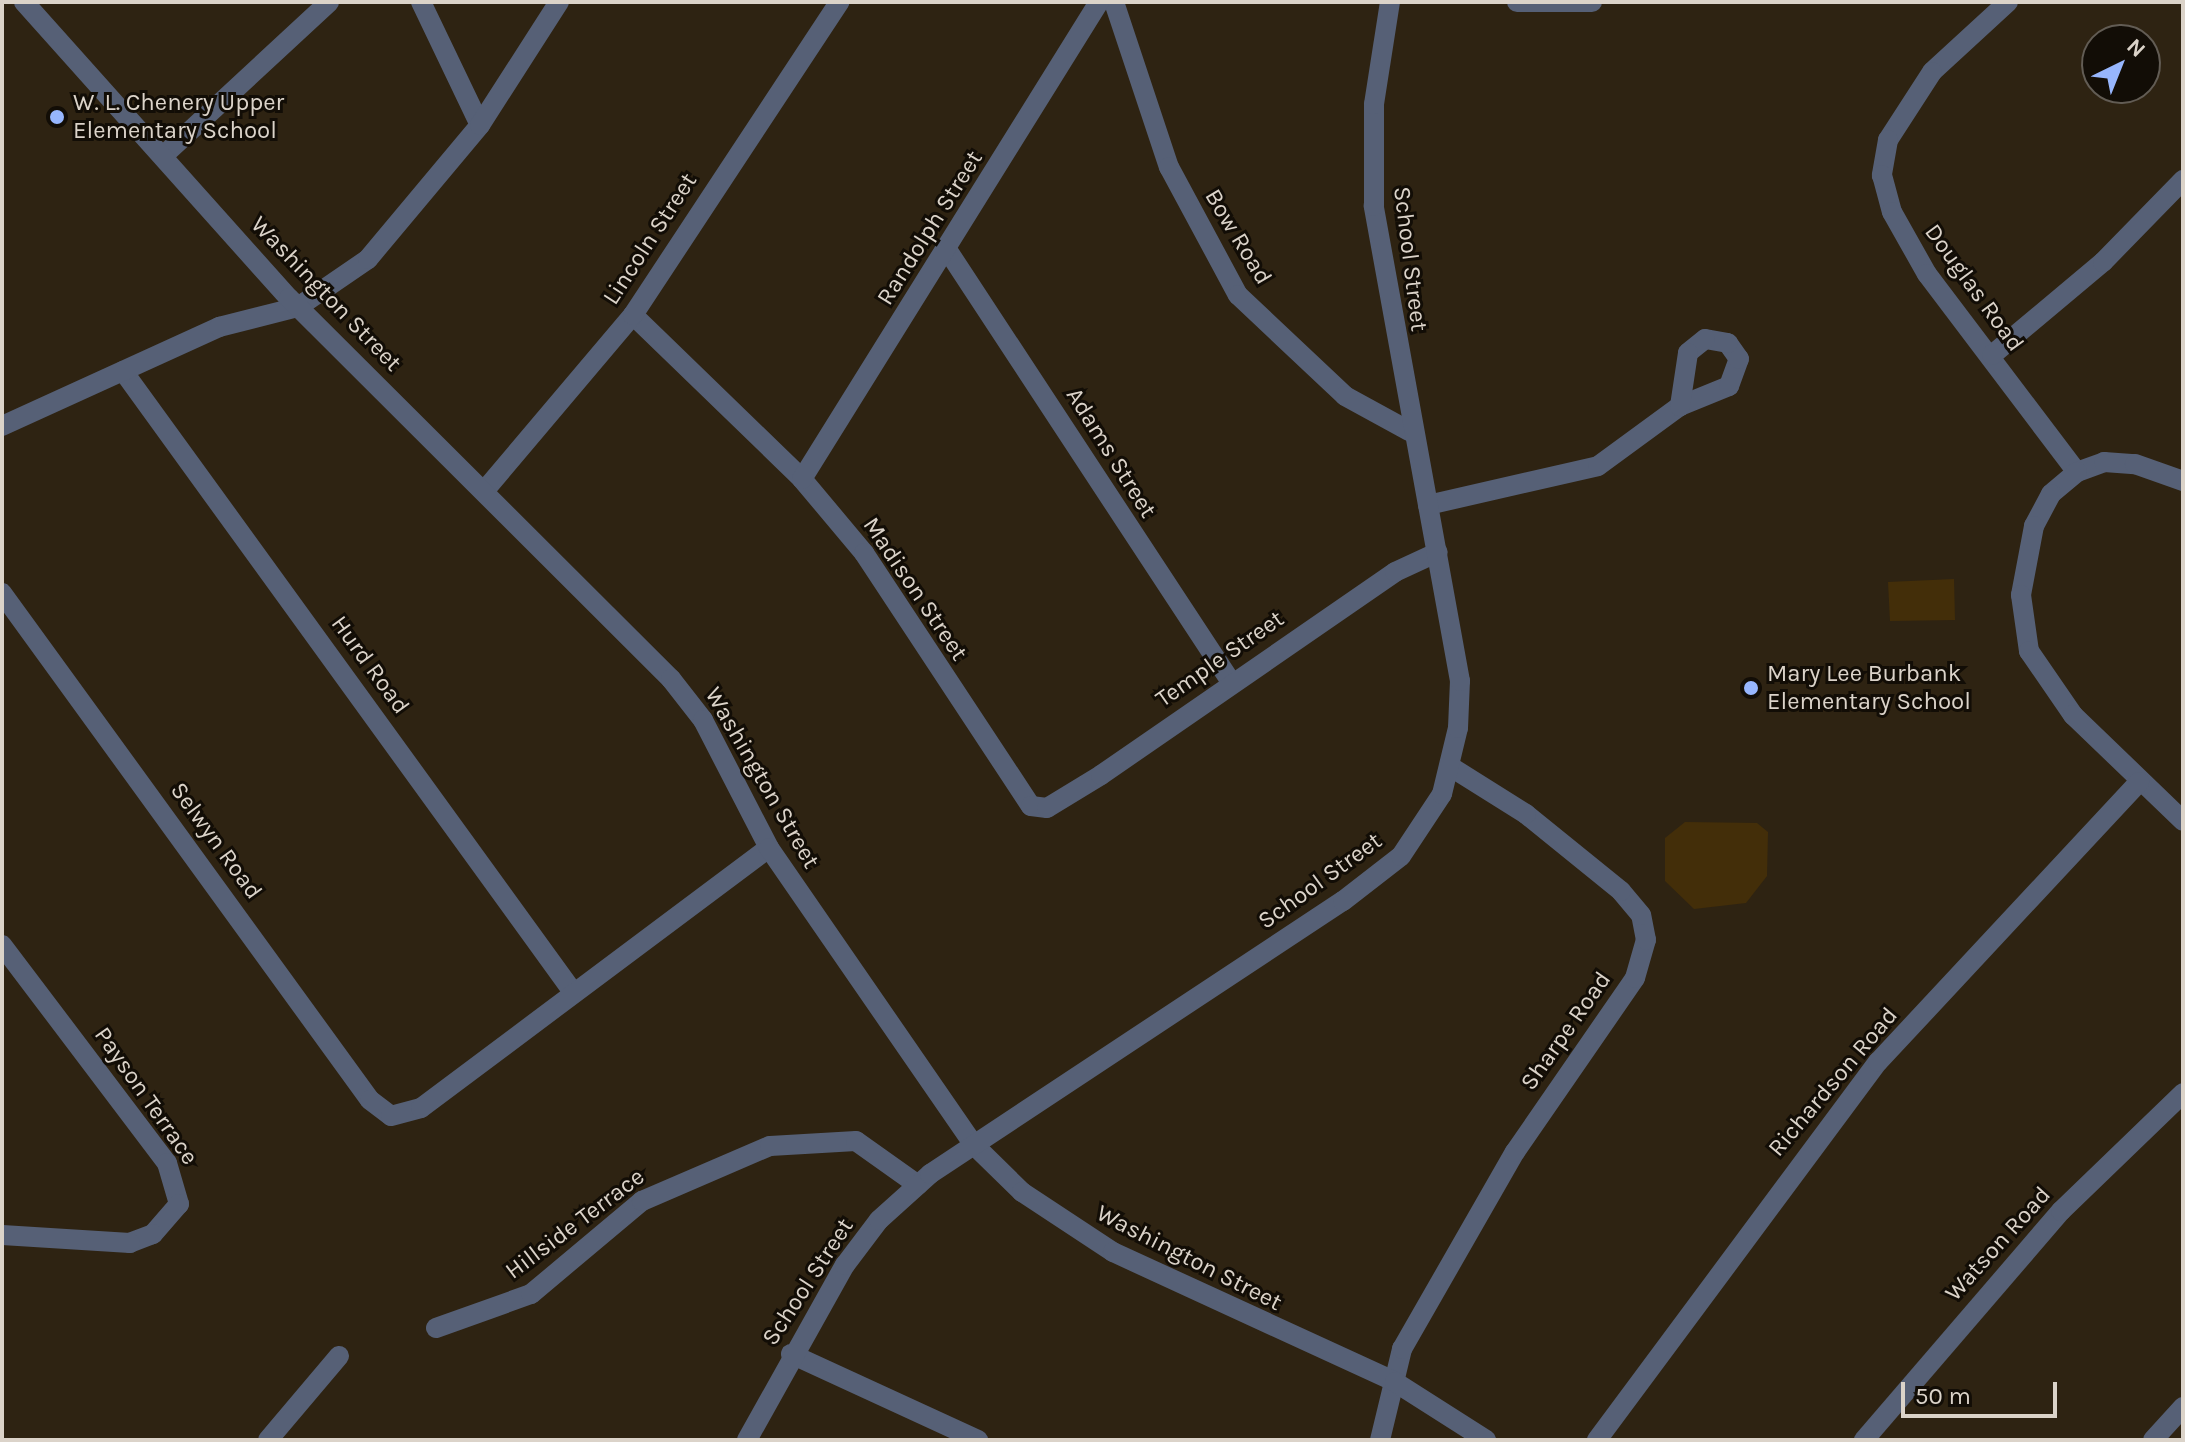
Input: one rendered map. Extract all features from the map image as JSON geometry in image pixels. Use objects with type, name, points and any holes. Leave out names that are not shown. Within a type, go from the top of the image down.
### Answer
[{"type":"street","points":[[164,155],[329,2]]},
{"type":"street","points":[[421,2],[480,125]]},
{"type":"street","points":[[2,426],[219,327],[298,307],[402,225],[480,125],[559,2]]},
{"type":"street","name":"Lincoln Street","points":[[485,490],[633,315],[839,2]]},
{"type":"street","name":"Randolph Street","points":[[802,479],[948,251],[1099,2]]},
{"type":"street","name":"Bow Road","points":[[1114,2],[1169,167],[1238,295],[1345,396],[1409,431]]},
{"type":"street","name":"School Street","points":[[747,1440],[791,1354],[845,1265],[918,1185],[1401,856],[1422,831],[1451,767],[1460,681],[1438,552],[1409,431],[1374,206],[1374,104],[1390,2]]},
{"type":"street","points":[[1517,2],[1592,2]]},
{"type":"street","name":"Douglas Road","points":[[2008,2],[1932,72],[1888,140],[1882,175],[1903,235],[2077,472]]},
{"type":"street","name":"Washington Street","points":[[29,4],[298,307],[485,490],[671,679],[703,720],[769,848],[974,1145],[1022,1192],[1113,1252],[1395,1382],[1486,1440]]},
{"type":"street","points":[[1992,355],[2103,262],[2183,180]]},
{"type":"street","name":"Adams Street","points":[[948,251],[1231,682]]},
{"type":"street","name":"Madison Street","points":[[633,315],[802,479],[864,553],[1033,807]]},
{"type":"street","name":"Hurd Road","points":[[123,371],[573,992]]},
{"type":"street","points":[[1428,505],[1598,466],[1680,406]]},
{"type":"street","points":[[2183,481],[2135,464],[2104,462],[2077,472],[2051,494],[2034,526],[2021,595],[2029,651],[2073,715],[2139,782],[2183,821]]},
{"type":"street","name":"Temple Street","points":[[1033,807],[1047,808],[1101,775],[1231,682],[1395,572],[1438,552]]},
{"type":"street","name":"Selwyn Road","points":[[2,593],[370,1100],[391,1116],[421,1108],[573,992]]},
{"type":"street","name":"Sharpe Road","points":[[1380,1440],[1402,1349],[1515,1152],[1635,978],[1646,940],[1641,915],[1621,891],[1526,814],[1451,767]]},
{"type":"street","name":"Richardson Road","points":[[1597,1440],[1869,1072],[2139,782]]},
{"type":"street","points":[[573,992],[769,848]]},
{"type":"street","name":"Payson Terrace","points":[[2,945],[167,1163],[179,1204],[153,1234],[130,1243],[2,1235]]},
{"type":"street","name":"Watson Road","points":[[1864,1440],[2061,1211],[2183,1093]]},
{"type":"street","name":"Hillside Terrace","points":[[436,1328],[531,1294],[642,1201],[770,1146],[856,1141],[918,1185]]},
{"type":"street","points":[[791,1354],[970,1438]]},
{"type":"street","points":[[268,1440],[339,1356]]},
{"type":"street","points":[[2153,1440],[2183,1407]]},
{"type":"shaded area","points":[[1954,579],[1955,620],[1890,621],[1888,582]]},
{"type":"shaded area","points":[[1685,822],[1757,823],[1768,832],[1767,876],[1746,903],[1694,909],[1665,881],[1665,838]]},
{"type":"place","name":"W. L. Chenery Upper Elementary School","points":[[57,117]]},
{"type":"place","name":"Mary Lee Burbank Elementary School","points":[[1751,688]]}]
